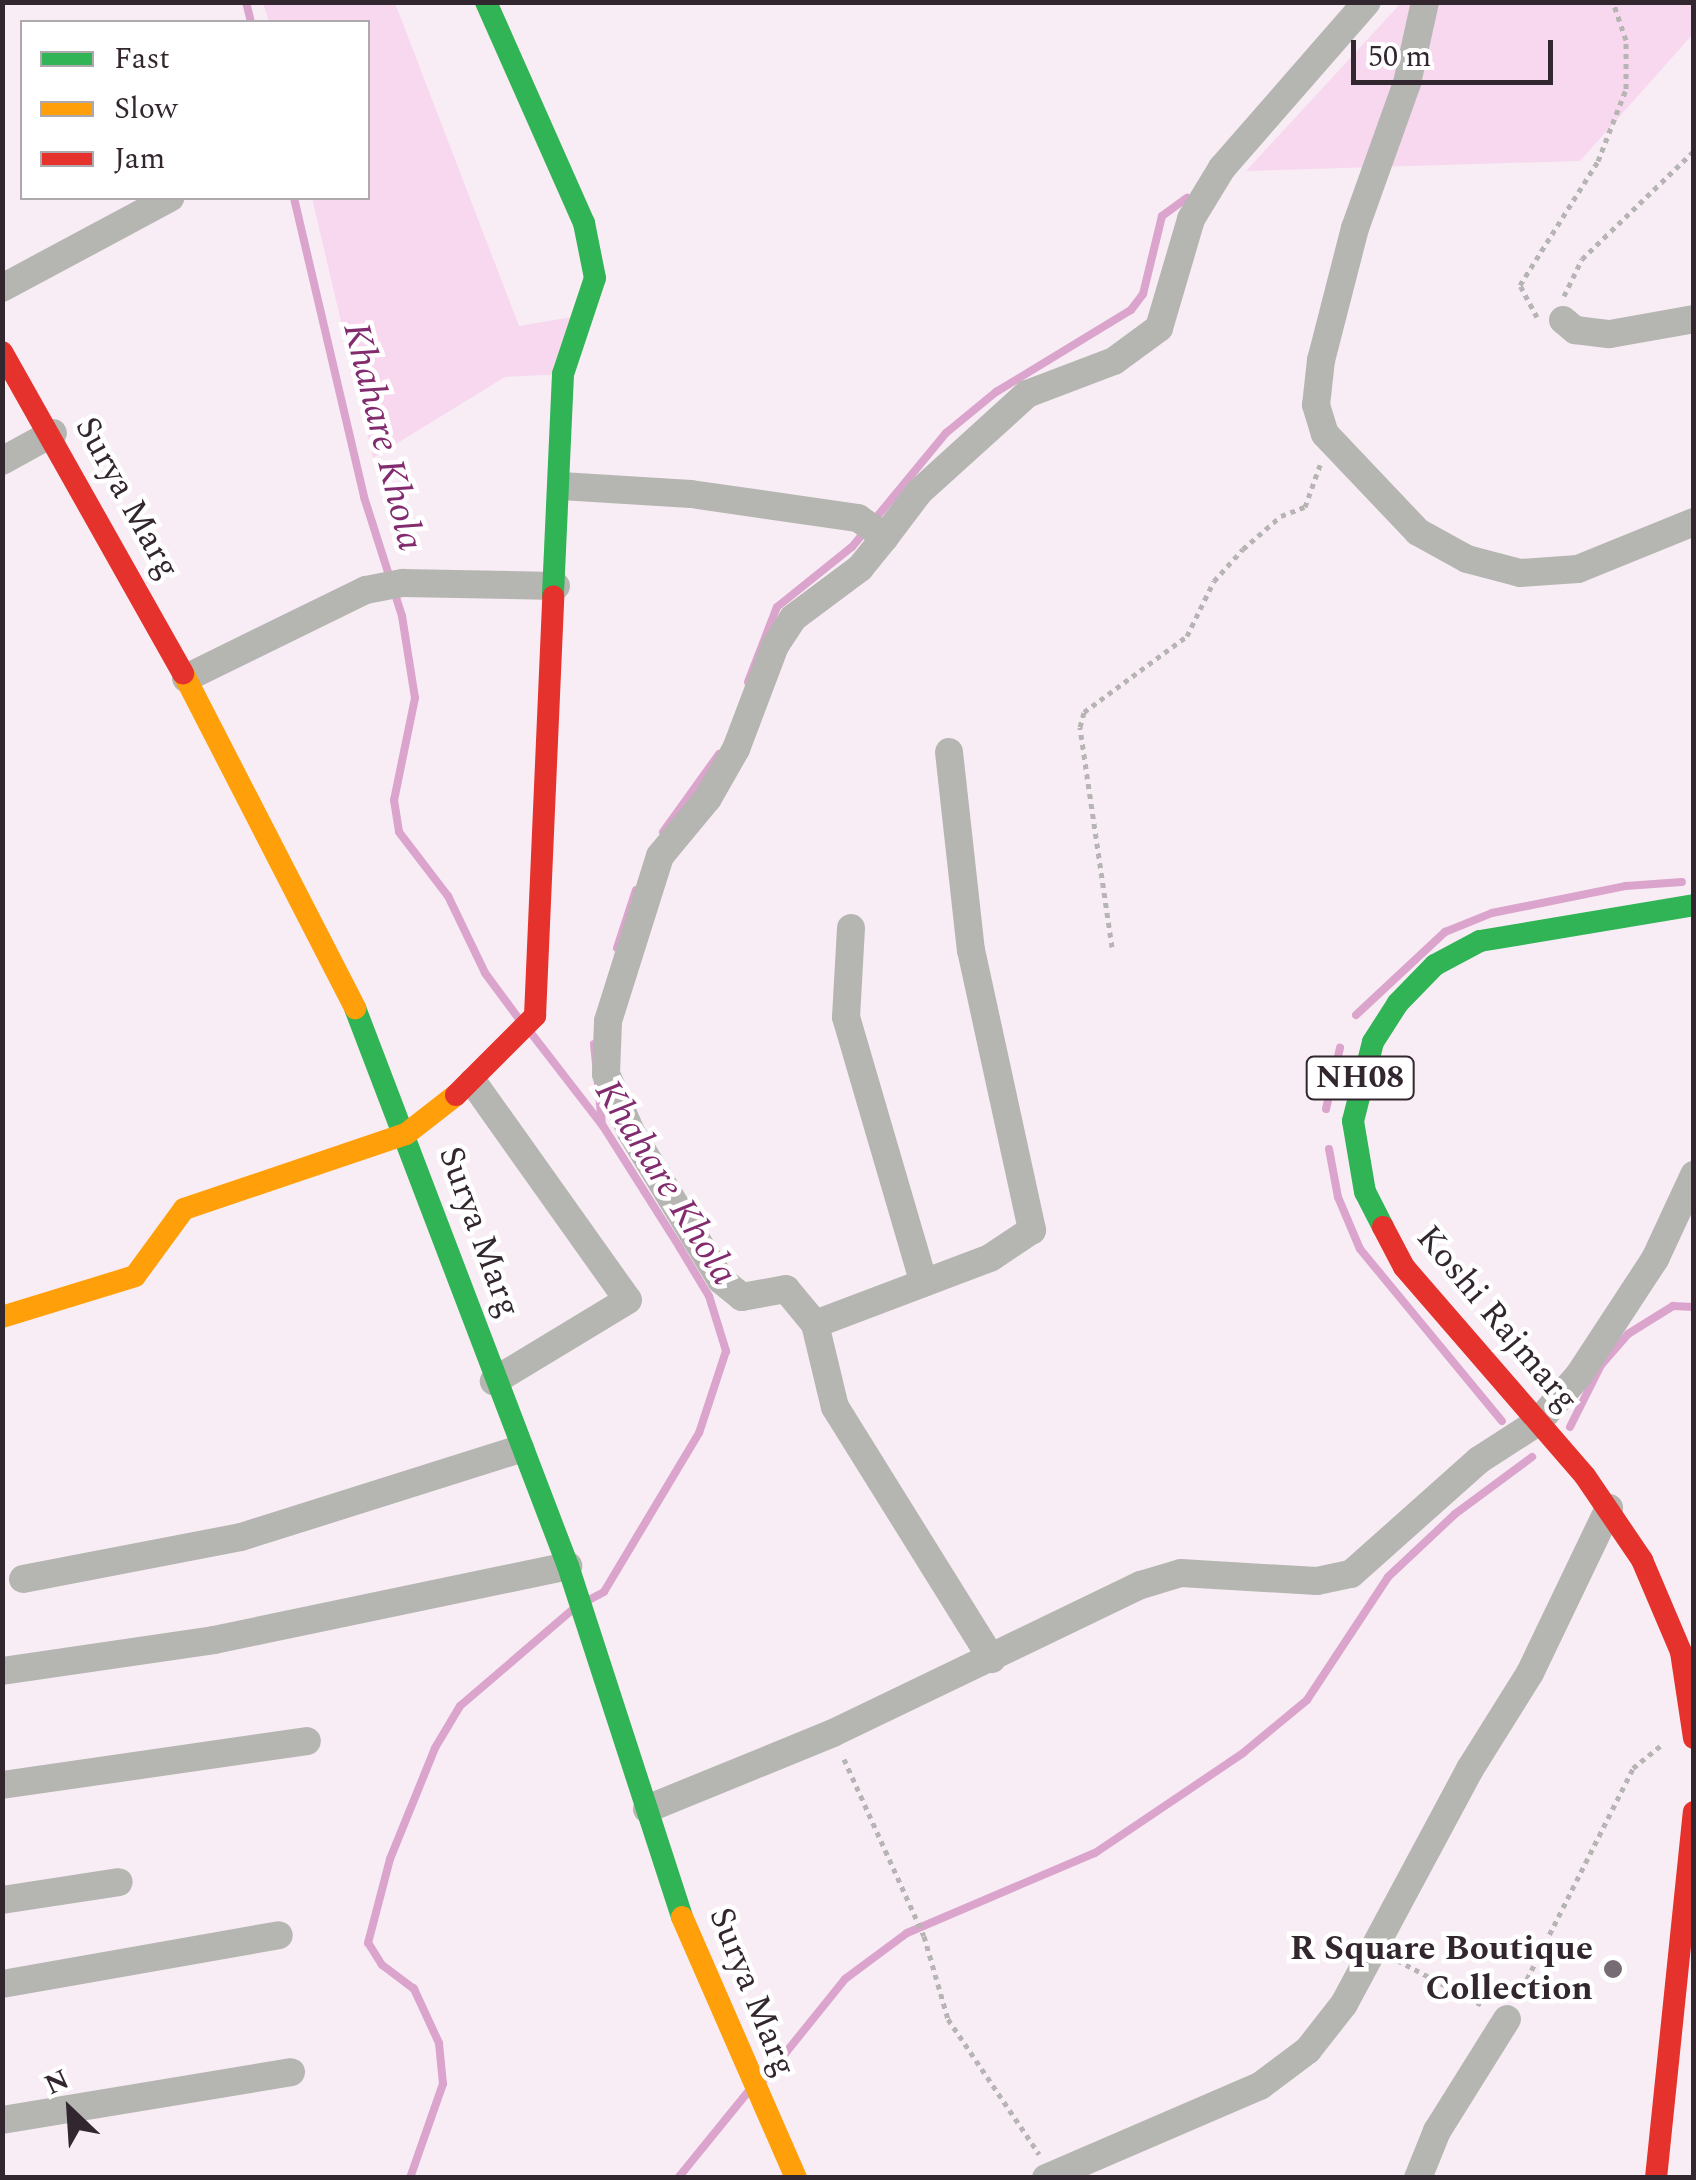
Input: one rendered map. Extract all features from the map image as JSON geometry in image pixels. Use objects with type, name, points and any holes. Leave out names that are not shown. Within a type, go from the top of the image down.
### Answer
[{"type":"street","points":[[2,1318],[135,1276],[184,1209],[406,1134],[473,1082],[535,1016],[563,374],[596,278],[584,223],[486,2]]},
{"type":"street","points":[[992,1659],[835,1407],[815,1324],[786,1289],[742,1296],[721,1280],[630,1132],[606,1074],[608,1021],[660,856],[708,798],[736,749],[775,646],[793,618],[860,568],[873,528],[1028,394],[1114,362],[1159,328],[1191,219],[1222,168],[1367,2]]},
{"type":"street","points":[[1425,2],[1408,83],[1355,228],[1321,360],[1316,405],[1325,434],[1418,532],[1467,559],[1520,572],[1578,569],[1694,522]]},
{"type":"street","points":[[2,288],[166,200]]},
{"type":"street","points":[[1563,320],[1575,330],[1610,334],[1694,319]]},
{"type":"street","name":"Surya Marg","points":[[2,352],[53,433],[186,678],[351,998],[572,1577],[694,1953],[746,2076],[796,2178]]},
{"type":"street","points":[[2,461],[53,433]]},
{"type":"street","points":[[561,486],[691,494],[873,528]]},
{"type":"street","points":[[186,678],[366,590],[403,583],[556,586]]},
{"type":"street","points":[[815,1324],[990,1258],[1032,1230],[970,950],[949,752]]},
{"type":"street","name":"Koshi Rajmarg","points":[[1693,1730],[1668,1613],[1609,1508],[1538,1422],[1426,1300],[1382,1232],[1356,1153],[1360,1078],[1398,1003],[1435,965],[1480,941],[1694,905]]},
{"type":"street","points":[[851,928],[846,1017],[924,1282]]},
{"type":"street","points":[[473,1082],[628,1300],[494,1381]]},
{"type":"street","points":[[647,1809],[833,1733],[1142,1585],[1181,1573],[1316,1581],[1350,1574],[1479,1460],[1538,1422],[1578,1375],[1655,1259],[1694,1175]]},
{"type":"street","points":[[23,1579],[241,1536],[520,1449]]},
{"type":"street","points":[[1050,2176],[1260,2086],[1308,2050],[1376,1949],[1470,1768],[1530,1673],[1609,1508]]},
{"type":"street","points":[[2,1670],[214,1640],[572,1577]]},
{"type":"street","points":[[2,1785],[308,1741]]},
{"type":"street","points":[[1656,2178],[1694,1812]]},
{"type":"street","points":[[2,1900],[119,1882]]},
{"type":"street","points":[[2,1984],[279,1935]]},
{"type":"street","points":[[1418,2178],[1437,2131],[1507,2019]]},
{"type":"street","points":[[2,2120],[291,2072]]},
{"type":"path","points":[[1613,2],[1626,40],[1626,89],[1615,124],[1520,286],[1538,318],[1563,320],[1564,293],[1582,259],[1694,151]]},
{"type":"path","points":[[1112,947],[1080,727],[1084,712],[1187,636],[1224,570],[1281,516],[1304,508],[1316,489],[1325,434]]},
{"type":"path","points":[[1376,1949],[1507,2019],[1633,1768],[1693,1730]]},
{"type":"path","points":[[833,1733],[924,1936],[948,2019],[1050,2176]]},
{"type":"shaded area","points":[[263,3],[395,3],[519,326],[578,316],[563,374],[505,377],[373,458],[312,200],[370,200],[370,20],[268,20]]},
{"type":"shaded area","points":[[1401,3],[1693,3],[1693,34],[1580,161],[1246,171]]},
{"type":"waterway","name":"Khahare Khola","points":[[246,2],[250,20]]},
{"type":"waterway","points":[[748,682],[777,607],[852,547],[946,433],[996,392],[1131,310],[1143,294],[1162,216],[1187,198]]},
{"type":"waterway","name":"Khahare Khola","points":[[294,200],[364,497],[402,616],[415,698],[394,800],[399,832],[448,896],[485,973],[519,1019]]},
{"type":"waterway","points":[[663,832],[719,754]]},
{"type":"waterway","points":[[1356,1015],[1445,932],[1492,913],[1626,886],[1682,882]]},
{"type":"waterway","points":[[617,948],[636,890]]},
{"type":"waterway","name":"Khahare Khola","points":[[531,1033],[603,1126],[680,1248],[709,1296],[726,1351],[699,1433],[604,1592],[591,1599]]},
{"type":"waterway","points":[[594,1044],[602,1124]]},
{"type":"waterway","points":[[1326,1109],[1340,1048]]},
{"type":"waterway","points":[[1329,1149],[1338,1197],[1360,1249],[1502,1421]]},
{"type":"waterway","points":[[1570,1427],[1601,1365],[1628,1334],[1673,1306],[1694,1307]]},
{"type":"waterway","points":[[763,2081],[845,1979],[907,1933],[1095,1853],[1243,1753],[1307,1700],[1388,1577],[1455,1514],[1532,1457]]},
{"type":"waterway","name":"Khahare Khola","points":[[410,2178],[443,2084],[439,2043],[414,1989],[382,1965],[368,1943],[390,1859],[435,1748],[460,1706],[571,1611]]},
{"type":"waterway","points":[[678,2178],[748,2092]]},
{"type":"traffic: fast","points":[[486,2],[584,223],[595,278],[563,374],[553,596]]},
{"type":"traffic: fast","points":[[1383,1227],[1365,1192],[1353,1121],[1373,1042],[1398,1003],[1435,965],[1480,941],[1694,905]]},
{"type":"traffic: fast","points":[[355,1008],[568,1566],[682,1917]]},
{"type":"traffic: slow","points":[[183,673],[355,1008]]},
{"type":"traffic: slow","points":[[2,1317],[135,1276],[184,1209],[406,1134],[456,1095]]},
{"type":"traffic: slow","points":[[682,1917],[796,2178]]},
{"type":"traffic: jam","points":[[2,352],[183,673]]},
{"type":"traffic: jam","points":[[456,1095],[535,1016],[553,596]]},
{"type":"traffic: jam","points":[[1383,1227],[1404,1267],[1585,1476],[1642,1560],[1681,1652],[1694,1738]]},
{"type":"traffic: jam","points":[[1656,2178],[1694,1812]]},
{"type":"place","name":"R Square Boutique Collection","points":[[1613,1969]]}]
